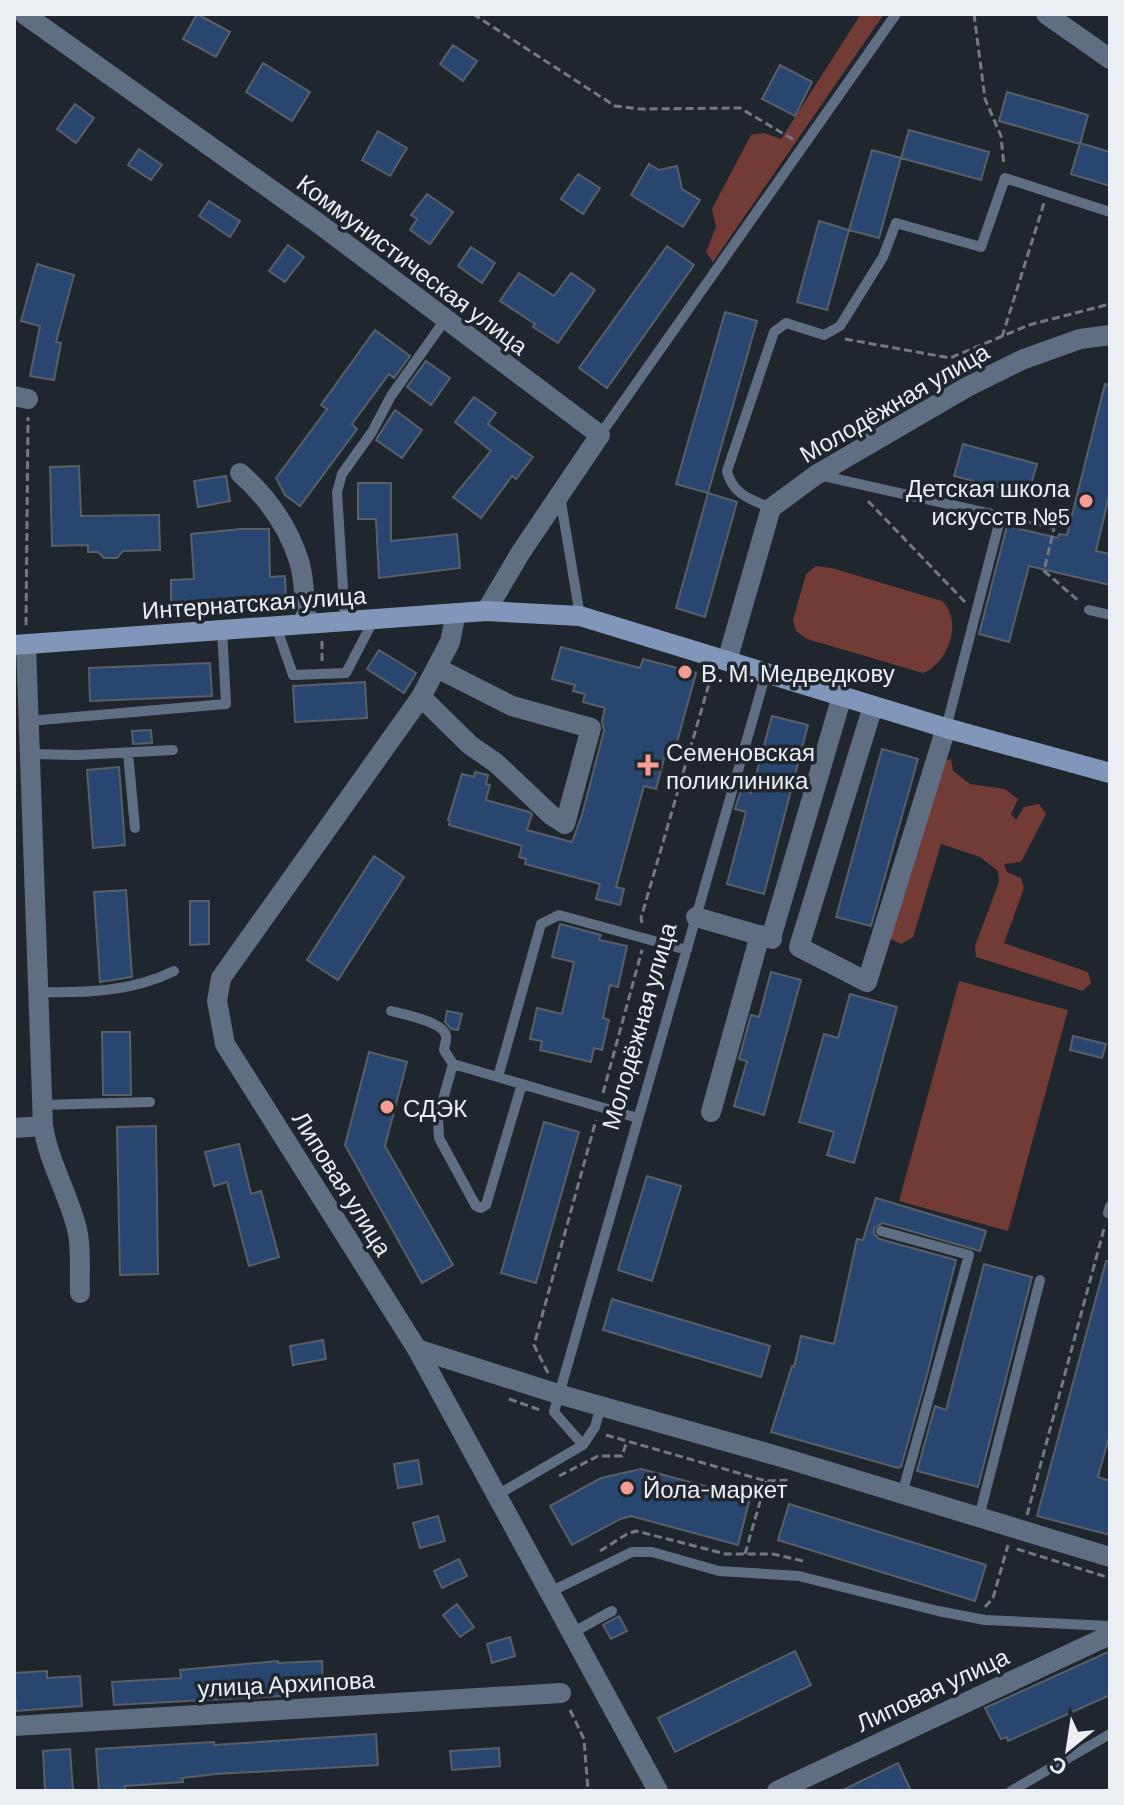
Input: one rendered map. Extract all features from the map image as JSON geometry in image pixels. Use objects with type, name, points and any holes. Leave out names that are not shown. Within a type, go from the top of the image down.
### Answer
[{"type":"street","name":"Коммунистическая улица","points":[[24,14],[318,223],[600,435]]},
{"type":"street","points":[[1046,14],[1110,59]]},
{"type":"street","name":"Молодёжная улица","points":[[771,508],[816,475],[967,387],[1024,359],[1080,339],[1110,335]]},
{"type":"street","points":[[486,611],[521,552],[600,435]]},
{"type":"street","points":[[240,473],[259,490],[283,525],[300,563],[314,623]]},
{"type":"street","points":[[721,660],[771,508]]},
{"type":"street","name":"Интернатская улица","points":[[20,645],[486,611],[580,616],[946,728],[1110,773]]},
{"type":"street","name":"Липовая улица","points":[[456,613],[450,642],[421,697],[221,978],[217,1001],[225,1044],[417,1349],[658,1791]]},
{"type":"street","points":[[20,645],[29,721],[43,1126],[47,1151],[78,1232],[80,1293]]},
{"type":"street","points":[[421,697],[470,745],[496,763],[551,815],[565,824],[591,728],[512,706],[437,668]]},
{"type":"street","points":[[711,1112],[842,696]]},
{"type":"street","points":[[799,947],[873,706]]},
{"type":"street","points":[[696,917],[799,947],[867,982],[946,728]]},
{"type":"street","points":[[14,1128],[43,1126]]},
{"type":"street","points":[[417,1349],[558,1394],[1110,1557]]},
{"type":"street","name":"Липовая улица","points":[[777,1791],[1110,1635]]},
{"type":"street","name":"улица Архипова","points":[[14,1726],[561,1693]]},
{"type":"lane","points":[[600,435],[896,14]]},
{"type":"lane","points":[[771,508],[731,486],[727,471],[774,332],[786,323],[824,335],[840,326],[883,257],[896,223],[981,247],[1005,178],[1110,212]]},
{"type":"lane","points":[[345,621],[337,492],[342,474],[372,432],[391,396],[445,320]]},
{"type":"lane","points":[[816,475],[1001,516],[946,728]]},
{"type":"lane","points":[[560,494],[580,616]]},
{"type":"lane","points":[[1089,610],[1110,615]]},
{"type":"lane","points":[[276,626],[293,675],[346,673],[374,619]]},
{"type":"lane","points":[[29,721],[226,704],[222,629]]},
{"type":"lane","name":"Молодёжная улица","points":[[554,1415],[766,673]]},
{"type":"lane","points":[[30,754],[173,750]]},
{"type":"lane","points":[[128,753],[135,828]]},
{"type":"lane","points":[[498,1077],[541,924],[559,915],[687,950]]},
{"type":"lane","points":[[38,992],[66,993],[131,987],[153,982],[174,971]]},
{"type":"lane","points":[[391,1011],[443,1029],[446,1036],[444,1050],[453,1064],[638,1118]]},
{"type":"lane","points":[[453,1064],[438,1117],[439,1138],[476,1206],[481,1208],[486,1205],[522,1084]]},
{"type":"lane","points":[[42,1105],[150,1102]]},
{"type":"lane","points":[[881,1231],[969,1255],[902,1494]]},
{"type":"lane","points":[[979,1517],[1040,1280]]},
{"type":"lane","points":[[497,1495],[583,1445],[595,1427],[601,1406]]},
{"type":"lane","points":[[554,1415],[583,1445]]},
{"type":"lane","points":[[550,1592],[632,1552],[652,1552],[719,1571],[799,1576],[985,1620],[1110,1626]]},
{"type":"lane","points":[[572,1633],[612,1611]]},
{"type":"lane","points":[[1011,1791],[1110,1734]]},
{"type":"path","points":[[473,14],[615,106],[639,109],[740,108],[803,146]]},
{"type":"path","points":[[974,14],[985,99],[1001,136],[1005,178]]},
{"type":"path","points":[[1002,337],[1044,203]]},
{"type":"path","points":[[824,335],[950,358],[1029,325],[1110,304]]},
{"type":"path","points":[[20,645],[21,397]]},
{"type":"path","points":[[850,482],[976,614]]},
{"type":"path","points":[[1001,516],[1054,528],[1044,571],[1089,610]]},
{"type":"path","points":[[314,623],[322,674]]},
{"type":"path","points":[[558,1394],[534,1345],[646,938],[641,918],[721,660]]},
{"type":"path","points":[[1023,1530],[1109,1211]]},
{"type":"path","points":[[498,1396],[554,1415]]},
{"type":"path","points":[[595,1427],[603,1434],[766,1481],[794,1479]]},
{"type":"path","points":[[559,1476],[598,1456],[622,1456],[627,1441]]},
{"type":"path","points":[[745,1555],[766,1481]]},
{"type":"path","points":[[589,1558],[636,1531],[726,1554],[773,1554],[803,1561]]},
{"type":"path","points":[[978,1607],[987,1607],[993,1598],[1008,1545],[1027,1554],[1110,1578]]},
{"type":"path","points":[[561,1693],[584,1739],[588,1791]]},
{"type":"shaded area","points":[[861,14],[884,14],[713,262],[706,252],[716,227],[712,209],[751,135],[764,133],[781,139]]},
{"type":"shaded area","points":[[816,566],[942,601],[952,619],[952,629],[940,660],[923,673],[807,639],[796,631],[793,620],[806,574]]},
{"type":"shaded area","points":[[951,759],[953,771],[970,784],[1005,789],[1018,799],[1011,814],[1016,820],[1024,807],[1039,804],[1046,814],[1021,862],[1004,864],[1007,872],[1021,878],[1024,888],[1004,943],[1088,972],[1091,983],[1083,991],[976,957],[975,946],[999,882],[998,871],[980,857],[941,844],[913,937],[901,944],[889,938],[944,761]]},
{"type":"shaded area","points":[[959,981],[1068,1010],[1008,1231],[899,1201]]},
{"type":"building","points":[[197,14],[230,32],[216,57],[183,39]]},
{"type":"building","points":[[453,45],[477,61],[463,81],[440,64]]},
{"type":"building","points":[[263,63],[310,92],[292,121],[246,92]]},
{"type":"building","points":[[780,65],[812,82],[795,116],[762,99]]},
{"type":"building","points":[[1007,92],[1088,115],[1080,144],[999,121]]},
{"type":"building","points":[[75,104],[94,118],[76,143],[57,129]]},
{"type":"building","points":[[909,130],[989,152],[981,180],[901,158]]},
{"type":"building","points":[[378,131],[407,148],[390,176],[362,160]]},
{"type":"building","points":[[1080,143],[1110,152],[1110,186],[1071,174]]},
{"type":"building","points":[[139,149],[162,165],[151,180],[128,165]]},
{"type":"building","points":[[872,150],[901,158],[879,238],[849,230]]},
{"type":"building","points":[[649,164],[659,170],[677,166],[682,189],[700,200],[683,227],[631,195]]},
{"type":"building","points":[[578,174],[600,188],[583,214],[561,199]]},
{"type":"building","points":[[427,194],[453,212],[430,244],[410,230],[417,219],[411,215]]},
{"type":"building","points":[[209,201],[240,221],[230,237],[199,216]]},
{"type":"building","points":[[819,221],[849,230],[827,310],[797,302]]},
{"type":"building","points":[[288,245],[304,257],[285,282],[269,271]]},
{"type":"building","points":[[667,246],[694,265],[607,388],[579,368]]},
{"type":"building","points":[[471,247],[495,263],[482,283],[458,266]]},
{"type":"building","points":[[37,264],[74,275],[56,342],[61,343],[54,380],[30,376],[40,326],[21,321]]},
{"type":"building","points":[[519,273],[554,296],[571,273],[595,290],[558,343],[500,301]]},
{"type":"building","points":[[725,312],[757,321],[708,493],[676,484]]},
{"type":"building","points":[[375,330],[410,356],[394,378],[389,374],[352,424],[357,429],[300,506],[285,495],[276,478],[327,409],[321,405]]},
{"type":"building","points":[[426,361],[450,378],[431,405],[407,387]]},
{"type":"building","points":[[1105,384],[1110,385],[1110,492],[1096,551],[1110,554],[1110,585],[1029,566],[1009,642],[979,634],[1007,526],[1058,538],[1059,534],[1067,535]]},
{"type":"building","points":[[474,397],[496,413],[488,424],[533,457],[516,479],[512,476],[481,518],[453,497],[491,451],[455,422]]},
{"type":"building","points":[[395,410],[422,430],[402,458],[376,440]]},
{"type":"building","points":[[963,444],[1037,464],[1028,495],[954,476]]},
{"type":"building","points":[[79,466],[81,516],[159,515],[160,550],[123,551],[117,558],[104,558],[98,552],[88,552],[88,545],[52,546],[50,467]]},
{"type":"building","points":[[226,476],[230,501],[198,507],[194,481]]},
{"type":"building","points":[[358,483],[391,483],[391,541],[457,534],[460,568],[379,578],[376,519],[358,519]]},
{"type":"building","points":[[708,493],[737,502],[705,617],[676,608]]},
{"type":"building","points":[[269,529],[270,577],[285,576],[286,598],[171,602],[171,580],[194,579],[191,534]]},
{"type":"building","points":[[561,647],[640,668],[643,659],[696,673],[676,746],[668,744],[656,789],[644,786],[616,887],[624,889],[620,905],[596,899],[600,884],[525,864],[526,859],[519,857],[522,846],[449,825],[462,774],[474,777],[475,772],[488,775],[486,784],[490,785],[486,800],[532,814],[527,830],[572,842],[604,731],[602,721],[605,708],[583,702],[585,694],[573,691],[575,685],[552,679]]},
{"type":"building","points":[[379,650],[416,673],[404,693],[367,669]]},
{"type":"building","points":[[210,663],[212,696],[90,701],[89,668]]},
{"type":"building","points":[[365,682],[367,718],[295,722],[293,686]]},
{"type":"building","points":[[772,716],[808,725],[764,894],[727,884],[746,812],[735,809],[741,790],[751,793]]},
{"type":"building","points":[[151,730],[152,743],[133,744],[132,731]]},
{"type":"building","points":[[882,749],[918,759],[871,926],[836,917]]},
{"type":"building","points":[[119,767],[125,845],[93,848],[87,770]]},
{"type":"building","points":[[374,856],[404,877],[338,980],[307,960]]},
{"type":"building","points":[[126,890],[132,977],[100,982],[94,892]]},
{"type":"building","points":[[190,901],[209,901],[209,944],[190,945]]},
{"type":"building","points":[[560,924],[601,935],[599,940],[627,946],[618,987],[610,985],[603,1018],[609,1020],[602,1050],[594,1048],[591,1062],[540,1050],[542,1041],[530,1039],[537,1008],[562,1014],[574,962],[552,957]]},
{"type":"building","points":[[771,972],[801,980],[764,1115],[734,1106],[747,1061],[739,1059],[751,1015],[759,1017]]},
{"type":"building","points":[[850,994],[897,1007],[854,1163],[827,1155],[834,1132],[799,1122],[824,1034],[838,1038]]},
{"type":"building","points":[[447,1011],[462,1014],[458,1030],[451,1029],[445,1022]]},
{"type":"building","points":[[102,1032],[130,1032],[131,1095],[103,1095]]},
{"type":"building","points":[[1073,1036],[1106,1044],[1102,1058],[1070,1050]]},
{"type":"building","points":[[369,1052],[407,1062],[385,1146],[453,1265],[422,1283],[345,1145]]},
{"type":"building","points":[[544,1122],[579,1132],[536,1283],[501,1273]]},
{"type":"building","points":[[156,1126],[158,1274],[120,1275],[117,1127]]},
{"type":"building","points":[[239,1144],[251,1194],[261,1191],[279,1257],[249,1266],[227,1182],[214,1186],[205,1152]]},
{"type":"building","points":[[647,1176],[681,1186],[652,1281],[618,1270]]},
{"type":"building","points":[[876,1198],[986,1231],[980,1251],[883,1223],[874,1228],[874,1234],[879,1239],[956,1260],[927,1375],[901,1467],[898,1468],[771,1432],[794,1367],[801,1336],[834,1344],[857,1239],[863,1240]]},
{"type":"building","points":[[1106,1261],[1110,1261],[1110,1433],[1098,1477],[1110,1481],[1110,1535],[1037,1516]]},
{"type":"building","points":[[984,1264],[1032,1277],[978,1487],[917,1471],[935,1406],[946,1410]]},
{"type":"building","points":[[612,1299],[770,1346],[761,1377],[603,1330]]},
{"type":"building","points":[[323,1340],[326,1359],[293,1365],[290,1346]]},
{"type":"building","points":[[418,1460],[422,1484],[398,1488],[394,1464]]},
{"type":"building","points":[[641,1469],[750,1498],[738,1545],[631,1516],[572,1545],[550,1506],[601,1478]]},
{"type":"building","points":[[789,1504],[986,1565],[975,1601],[778,1540]]},
{"type":"building","points":[[438,1516],[445,1541],[420,1548],[413,1523]]},
{"type":"building","points":[[459,1559],[467,1576],[442,1588],[434,1571]]},
{"type":"building","points":[[457,1604],[474,1627],[460,1637],[443,1615]]},
{"type":"building","points":[[619,1616],[627,1631],[611,1639],[603,1625]]},
{"type":"building","points":[[510,1637],[515,1656],[492,1663],[487,1644]]},
{"type":"building","points":[[795,1651],[811,1685],[675,1752],[658,1718]]},
{"type":"building","points":[[1110,1651],[1110,1695],[1008,1741],[1007,1737],[1001,1739],[985,1708]]},
{"type":"building","points":[[278,1661],[322,1661],[323,1686],[280,1688],[280,1696],[114,1705],[112,1682],[181,1678],[180,1670]]},
{"type":"building","points":[[47,1671],[47,1678],[80,1676],[82,1706],[16,1711],[14,1673]]},
{"type":"building","points":[[376,1734],[378,1765],[216,1774],[182,1778],[183,1782],[125,1786],[125,1791],[99,1791],[96,1749]]},
{"type":"building","points":[[499,1748],[500,1766],[452,1770],[450,1751]]},
{"type":"building","points":[[70,1749],[73,1791],[45,1791],[43,1751]]},
{"type":"building","points":[[898,1763],[911,1791],[841,1791]]},
{"type":"place","name":"Детская школа искусств №5","points":[[1086,501]]},
{"type":"place","name":"В. М. Медведкову","points":[[685,672]]},
{"type":"place","name":"Семеновская поликлиника","points":[[648,765]]},
{"type":"place","name":"СДЭК","points":[[387,1107]]},
{"type":"place","name":"Йола-маркет","points":[[627,1488]]}]
